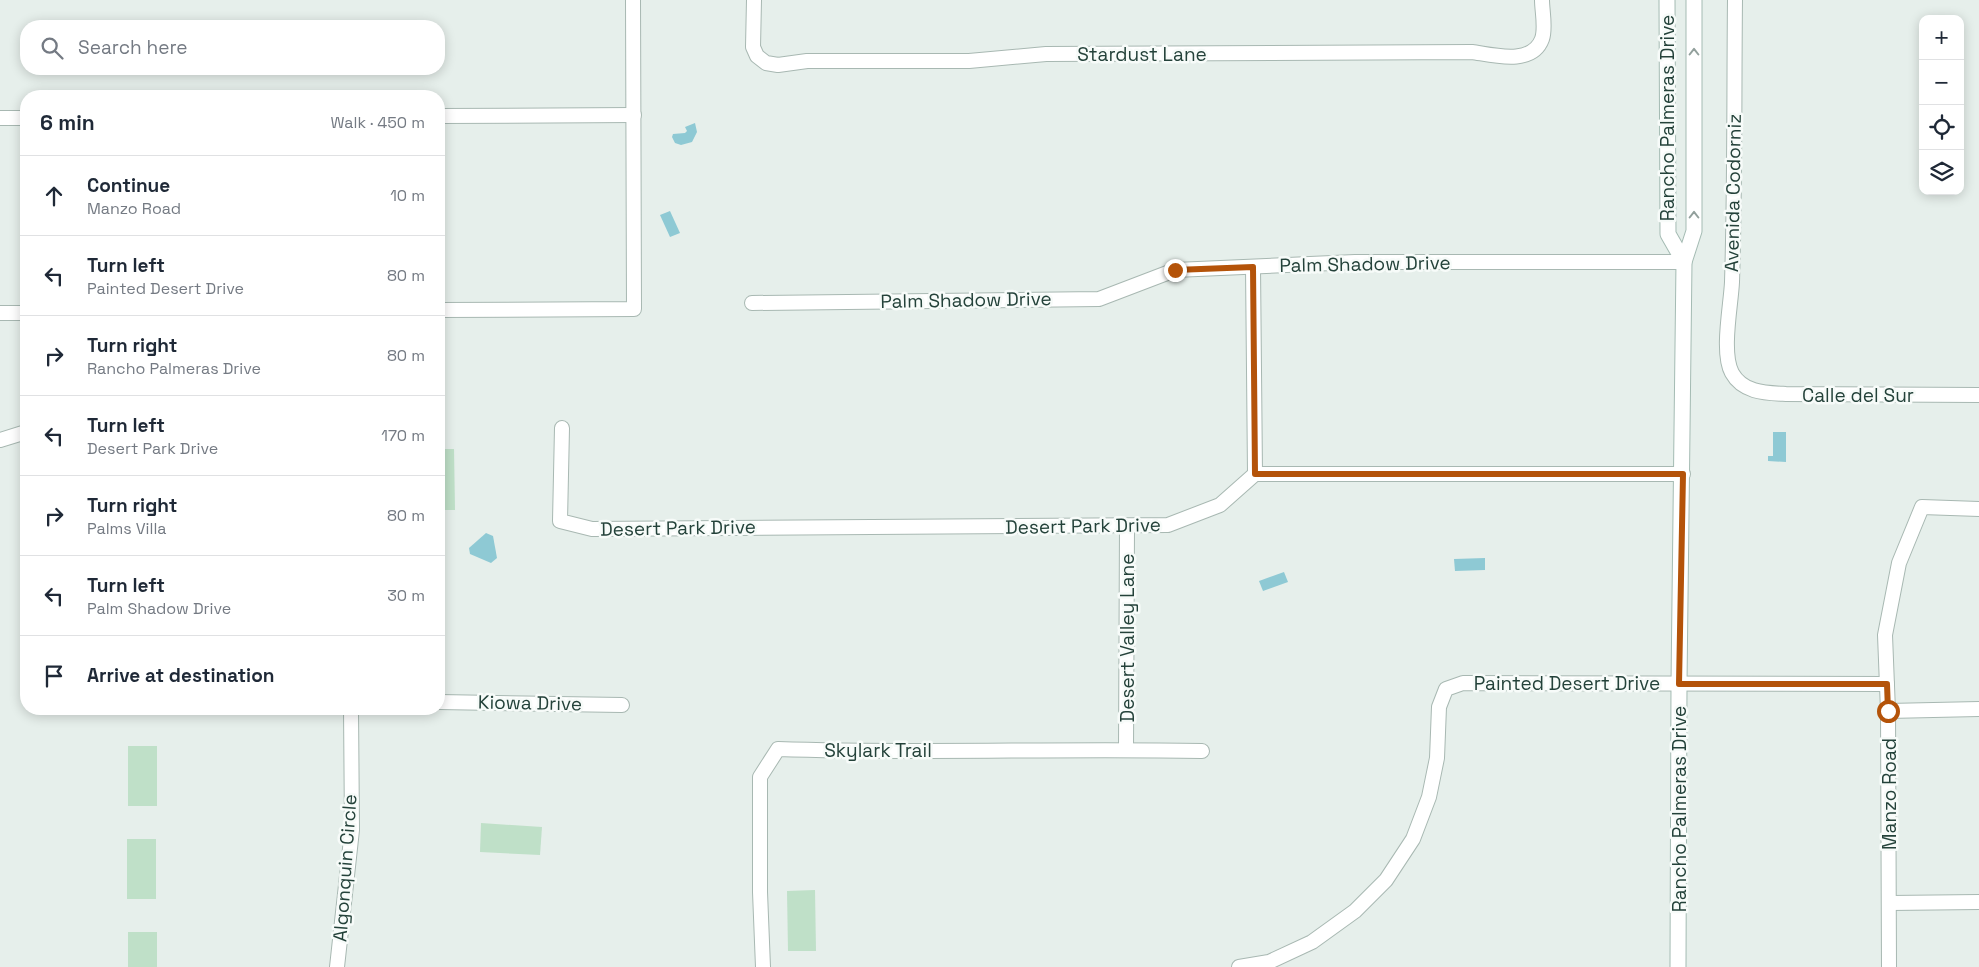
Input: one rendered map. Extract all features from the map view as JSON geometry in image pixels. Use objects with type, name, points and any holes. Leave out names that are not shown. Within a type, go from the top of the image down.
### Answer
[{"type":"street","points":[[445,310],[634,309],[633,0]]},
{"type":"street","name":"Stardust Lane","points":[[754,0],[753,47],[757,56],[766,63],[778,65],[807,61],[969,61],[1056,54],[1472,52],[1508,57],[1523,56],[1539,44],[1543,37],[1542,0]]},
{"type":"street","name":"Rancho Palmeras Drive","points":[[1667,0],[1668,234],[1684,262]]},
{"type":"street","name":"Rancho Palmeras Drive","points":[[1678,967],[1684,262],[1694,232],[1694,0]]},
{"type":"street","name":"Avenida Codorniz","points":[[1735,0],[1732,283],[1727,352],[1732,373],[1740,382]]},
{"type":"street","points":[[445,116],[634,115]]},
{"type":"street","points":[[0,118],[20,118]]},
{"type":"street","name":"Palm Shadow Drive","points":[[752,302],[1099,299],[1175,270],[1356,262],[1684,262]]},
{"type":"street","points":[[1253,267],[1255,474],[1683,474]]},
{"type":"street","points":[[0,313],[20,312]]},
{"type":"street","name":"Calle del Sur","points":[[1740,382],[1747,388],[1760,393],[1979,395]]},
{"type":"street","name":"Desert Park Drive","points":[[562,428],[560,521],[592,529],[1168,526],[1220,505],[1255,474]]},
{"type":"street","points":[[0,440],[20,434]]},
{"type":"street","name":"Manzo Road","points":[[1888,967],[1890,903],[1888,711],[1885,635],[1898,563],[1922,507],[1979,509]]},
{"type":"street","name":"Desert Valley Lane","points":[[1126,749],[1127,526]]},
{"type":"street","name":"Painted Desert Drive","points":[[1239,967],[1269,962],[1312,942],[1356,911],[1386,880],[1413,840],[1428,797],[1438,758],[1439,707],[1446,689],[1462,683],[1887,684]]},
{"type":"street","name":"Kiowa Drive","points":[[445,702],[622,704]]},
{"type":"street","points":[[1888,711],[1979,709]]},
{"type":"street","name":"Algonquin Circle","points":[[337,967],[352,830],[351,715]]},
{"type":"street","name":"Skylark Trail","points":[[763,967],[760,892],[760,777],[778,749],[840,751],[1126,749],[1202,751]]},
{"type":"street","points":[[1890,903],[1979,902]]},
{"type":"green space","points":[[445,449],[454,449],[455,510],[445,510]]},
{"type":"green space","points":[[128,746],[157,746],[157,806],[128,806]]},
{"type":"green space","points":[[481,823],[542,827],[540,855],[480,852]]},
{"type":"green space","points":[[127,839],[156,839],[156,899],[127,899]]},
{"type":"green space","points":[[815,890],[816,951],[788,951],[787,891]]},
{"type":"green space","points":[[128,932],[157,932],[157,967],[128,967]]},
{"type":"water","points":[[695,123],[697,132],[692,142],[681,145],[675,143],[672,137],[673,134],[685,133],[687,131],[685,127]]},
{"type":"water","points":[[670,211],[680,233],[670,237],[660,215]]},
{"type":"water","points":[[1773,432],[1786,432],[1786,462],[1768,461],[1768,456],[1773,456]]},
{"type":"water","points":[[486,533],[493,536],[497,558],[491,563],[470,554],[469,548]]},
{"type":"water","points":[[1485,558],[1485,570],[1455,571],[1454,559]]},
{"type":"water","points":[[1284,572],[1288,582],[1263,591],[1259,581]]},
{"type":"route","points":[[1175,270],[1253,267],[1255,474],[1683,474],[1679,684],[1887,684],[1888,711]]}]
